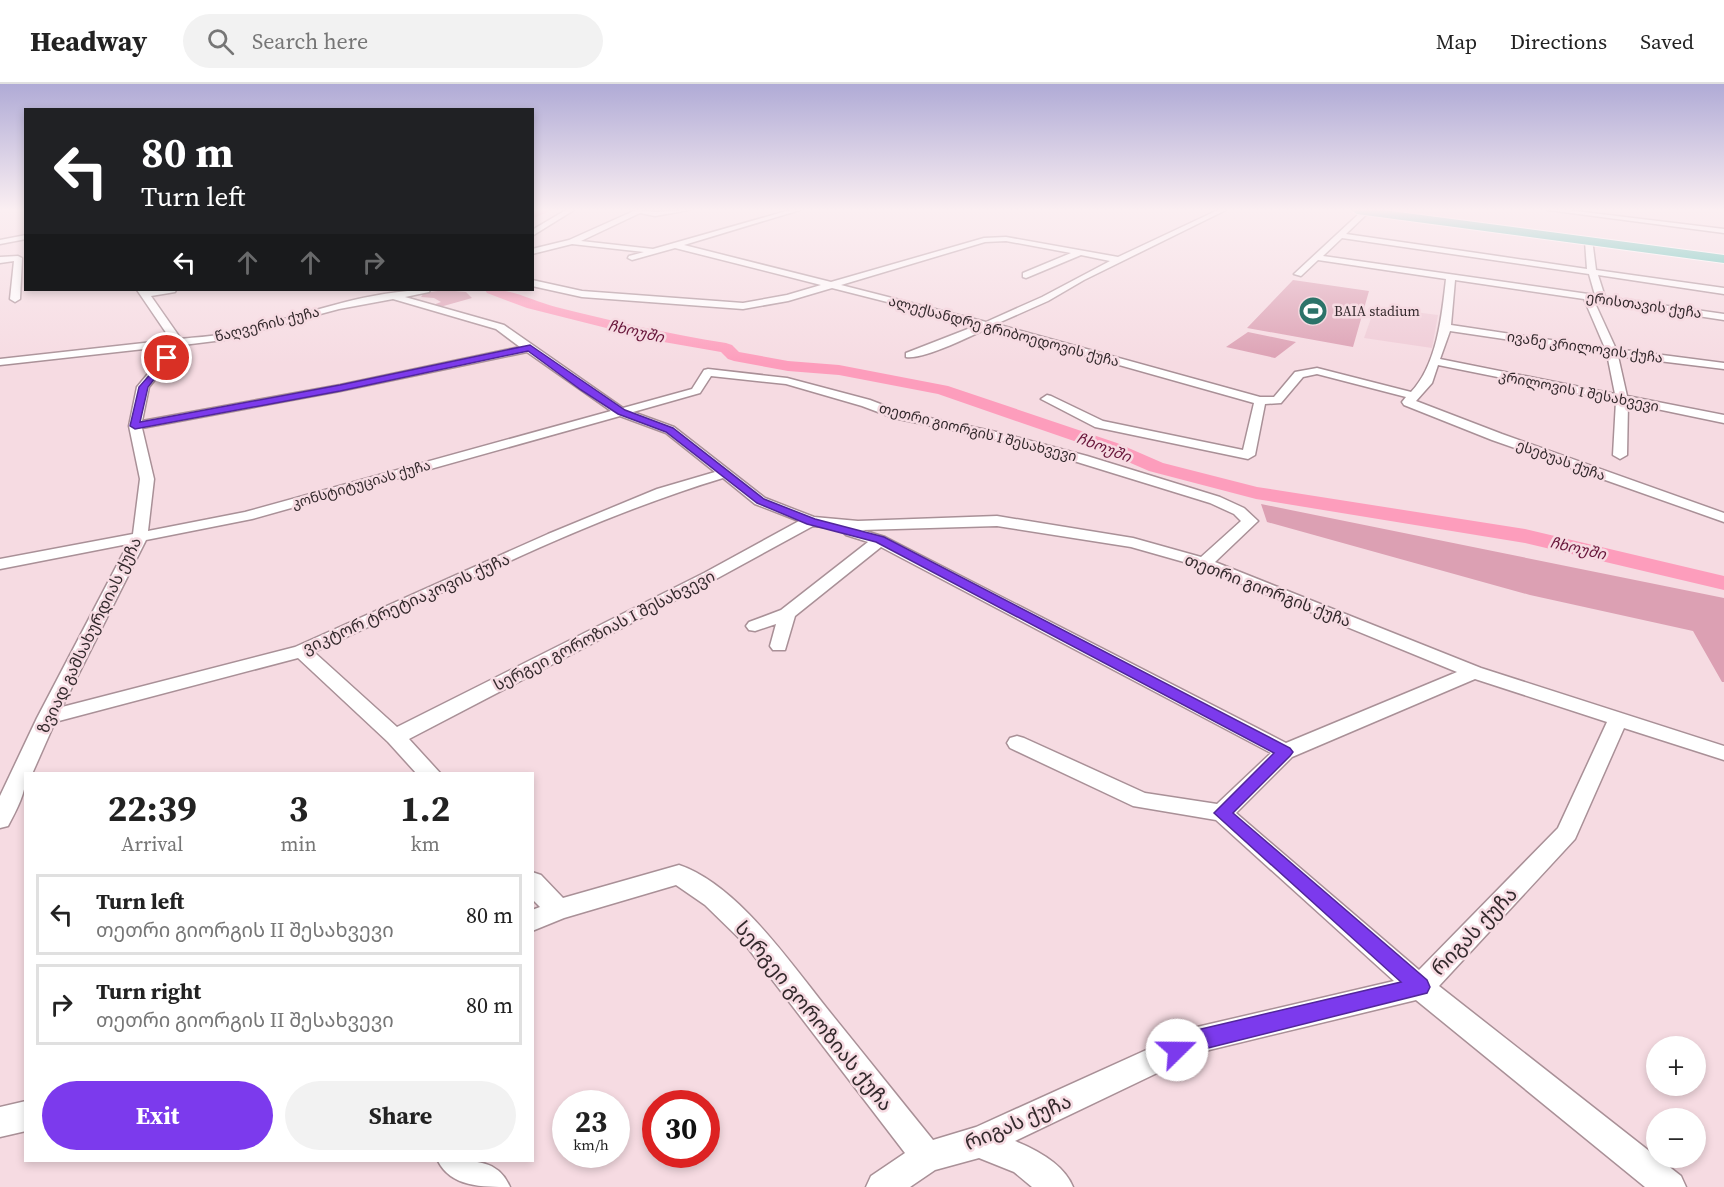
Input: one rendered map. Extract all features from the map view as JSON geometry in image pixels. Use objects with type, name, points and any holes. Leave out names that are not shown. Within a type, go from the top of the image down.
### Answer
[{"type":"street","points":[[15,299],[18,261]]},
{"type":"street","name":"ალექსანდრე გრიბოედოვის ქუჩა","points":[[736,261],[984,324],[1260,400]]},
{"type":"street","points":[[534,284],[582,294],[743,306],[788,298],[912,261]]},
{"type":"street","points":[[1026,275],[1059,261]]},
{"type":"street","points":[[910,355],[951,341],[984,324],[1045,299],[1116,261]]},
{"type":"street","points":[[1298,274],[1311,261]]},
{"type":"street","name":"ერისთავის ქუჩა","points":[[1346,261],[1588,297],[1602,301],[1724,317]]},
{"type":"street","points":[[1525,261],[1724,291]]},
{"type":"street","points":[[1591,261],[1602,301]]},
{"type":"street","points":[[1414,396],[1426,383],[1446,327],[1451,277]]},
{"type":"street","name":"წაღვერის ქუჩა","points":[[0,362],[223,337],[388,292],[407,291]]},
{"type":"street","points":[[144,292],[179,343]]},
{"type":"street","name":"თეთრი გიორგის ქუჩა","points":[[388,292],[500,327],[621,412],[670,430],[760,501],[811,521],[858,526],[997,521],[1133,543],[1204,563],[1474,672],[1724,753]]},
{"type":"street","points":[[1588,297],[1612,352],[1622,400],[1620,455]]},
{"type":"street","name":"ივანე კრილოვის ქუჩა","points":[[1446,327],[1724,366]]},
{"type":"street","name":"ზვიად გამსახურდიას ქუჩა","points":[[0,820],[47,718],[140,536],[147,479],[135,426],[144,387],[179,343]]},
{"type":"street","points":[[135,426],[340,388],[530,348]]},
{"type":"street","name":"კრილოვის I შესახვევი","points":[[1434,362],[1724,419]]},
{"type":"street","name":"ესებუას ქუჩა","points":[[1260,400],[1277,400],[1299,374],[1317,371],[1414,396]]},
{"type":"street","name":"კონსტიტუციას ქუჩა","points":[[0,564],[247,516],[696,391],[708,372]]},
{"type":"street","name":"თეთრი გიორგის I შესახვევი","points":[[708,372],[787,381],[906,417],[1001,437],[1082,459],[1215,500],[1239,511],[1250,521],[1204,563]]},
{"type":"street","name":"ესებუას ქუჩა","points":[[1414,396],[1408,402],[1724,518]]},
{"type":"street","points":[[1047,399],[1099,424],[1248,455],[1260,400]]},
{"type":"street","name":"ვიკტორ ტრეტიაკოვის ქუჩა","points":[[47,718],[302,651],[553,537],[662,492],[723,474]]},
{"type":"street","points":[[811,521],[880,540],[1285,752]]},
{"type":"street","name":"სერგეი გოროზიას I შესახვევი","points":[[395,737],[710,576],[811,521]]},
{"type":"street","points":[[755,626],[787,614],[880,540]]},
{"type":"street","points":[[779,646],[787,614]]},
{"type":"street","points":[[302,651],[395,737],[428,772]]},
{"type":"street","points":[[1222,813],[1285,752],[1474,672]]},
{"type":"street","name":"რიგას ქუჩა","points":[[882,1187],[927,1156],[979,1142],[1197,1040],[1420,987],[1567,833],[1618,719]]},
{"type":"street","points":[[1017,743],[1140,800],[1222,813],[1420,987],[1670,1187]]},
{"type":"street","name":"სერგეი გოროზიას ქუჩა","points":[[534,920],[558,910],[679,875],[714,898],[753,935],[927,1156]]},
{"type":"street","points":[[534,884],[558,910]]},
{"type":"street","points":[[0,1122],[24,1116]]},
{"type":"street","points":[[979,1142],[1025,1161],[1057,1187]]},
{"type":"street","points":[[456,1162],[494,1187]]},
{"type":"shaded area","name":"BAIA stadium","points":[[1293,280],[1369,291],[1353,347],[1247,328]]},
{"type":"shaded area","points":[[466,292],[472,298],[440,307],[433,305],[441,302],[434,298],[421,297],[424,293]]},
{"type":"shaded area","points":[[1375,307],[1438,315],[1432,348],[1364,338]]},
{"type":"shaded area","points":[[1248,332],[1296,342],[1275,358],[1226,347]]},
{"type":"shaded area","points":[[1261,504],[1724,598],[1724,682],[1693,631],[1530,595],[1267,522]]},
{"type":"waterway","name":"ჩხოუში","points":[[495,291],[532,305],[663,338],[726,348],[734,356],[788,366],[839,370],[942,390],[1110,447],[1156,467],[1256,493],[1525,536],[1724,583]]},
{"type":"place","name":"BAIA stadium","points":[[1313,311]]},
{"type":"route","points":[[167,358],[144,387],[135,426],[340,388],[530,348],[621,412],[670,430],[760,501],[811,521],[880,540],[1285,752],[1222,813],[1420,987],[1197,1040],[1177,1050]]}]
